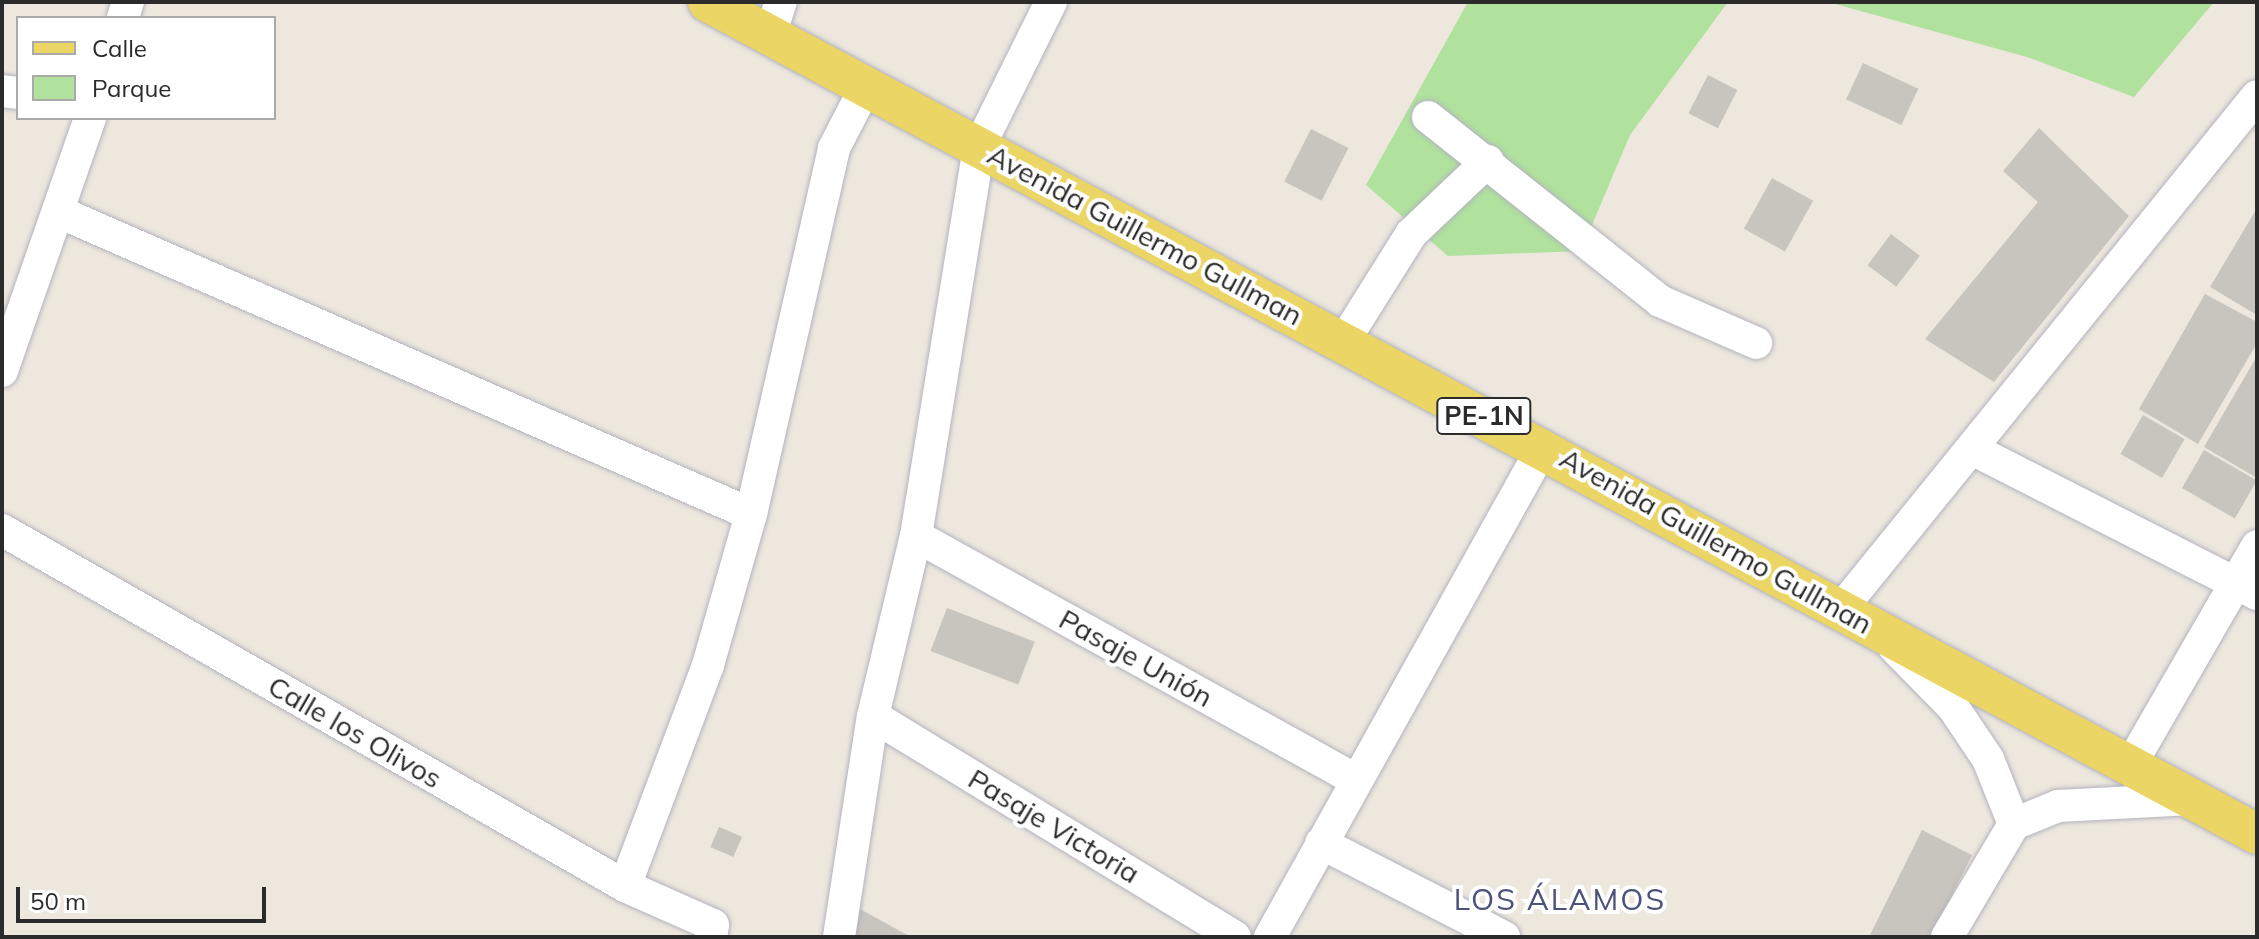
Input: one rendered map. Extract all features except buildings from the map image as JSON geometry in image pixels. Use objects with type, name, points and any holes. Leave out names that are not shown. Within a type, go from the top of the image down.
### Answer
[{"type":"main road","name":"Avenida Guillermo Gullman","points":[[708,2],[776,17],[866,86],[1543,447],[2257,834]]},
{"type":"street","points":[[839,937],[873,716],[916,536],[979,147],[1051,2]]},
{"type":"street","points":[[625,886],[708,665],[751,514],[834,148],[866,86]]},
{"type":"street","points":[[2014,824],[1988,759],[1953,707],[1858,618],[1972,449],[2254,106]]},
{"type":"street","points":[[1428,117],[1488,161],[1660,301],[1756,343]]},
{"type":"street","points":[[2,371],[89,120]]},
{"type":"street","points":[[1344,341],[1411,234],[1488,161]]},
{"type":"street","points":[[59,212],[751,514]]},
{"type":"street","points":[[1270,937],[1543,447]]},
{"type":"street","points":[[1972,449],[2246,588]]},
{"type":"street","name":"Calle los Olivos","points":[[2,530],[625,886],[712,931]]},
{"type":"street","name":"Pasaje Unión","points":[[916,536],[1356,780]]},
{"type":"street","points":[[2130,766],[2246,588],[2257,546]]},
{"type":"street","name":"Pasaje Victoria","points":[[873,716],[1235,937]]},
{"type":"street","points":[[1947,937],[2014,824],[2058,806],[2192,799]]},
{"type":"street","points":[[1321,843],[1504,937]]},
{"type":"green space","points":[[1468,2],[1728,2],[1630,135],[1581,251],[1448,256],[1366,185]]},
{"type":"green space","points":[[1828,2],[2214,2],[2134,97],[2027,57]]},
{"type":"district","name":"LOS ÁLAMOS","points":[[1560,899]]}]
